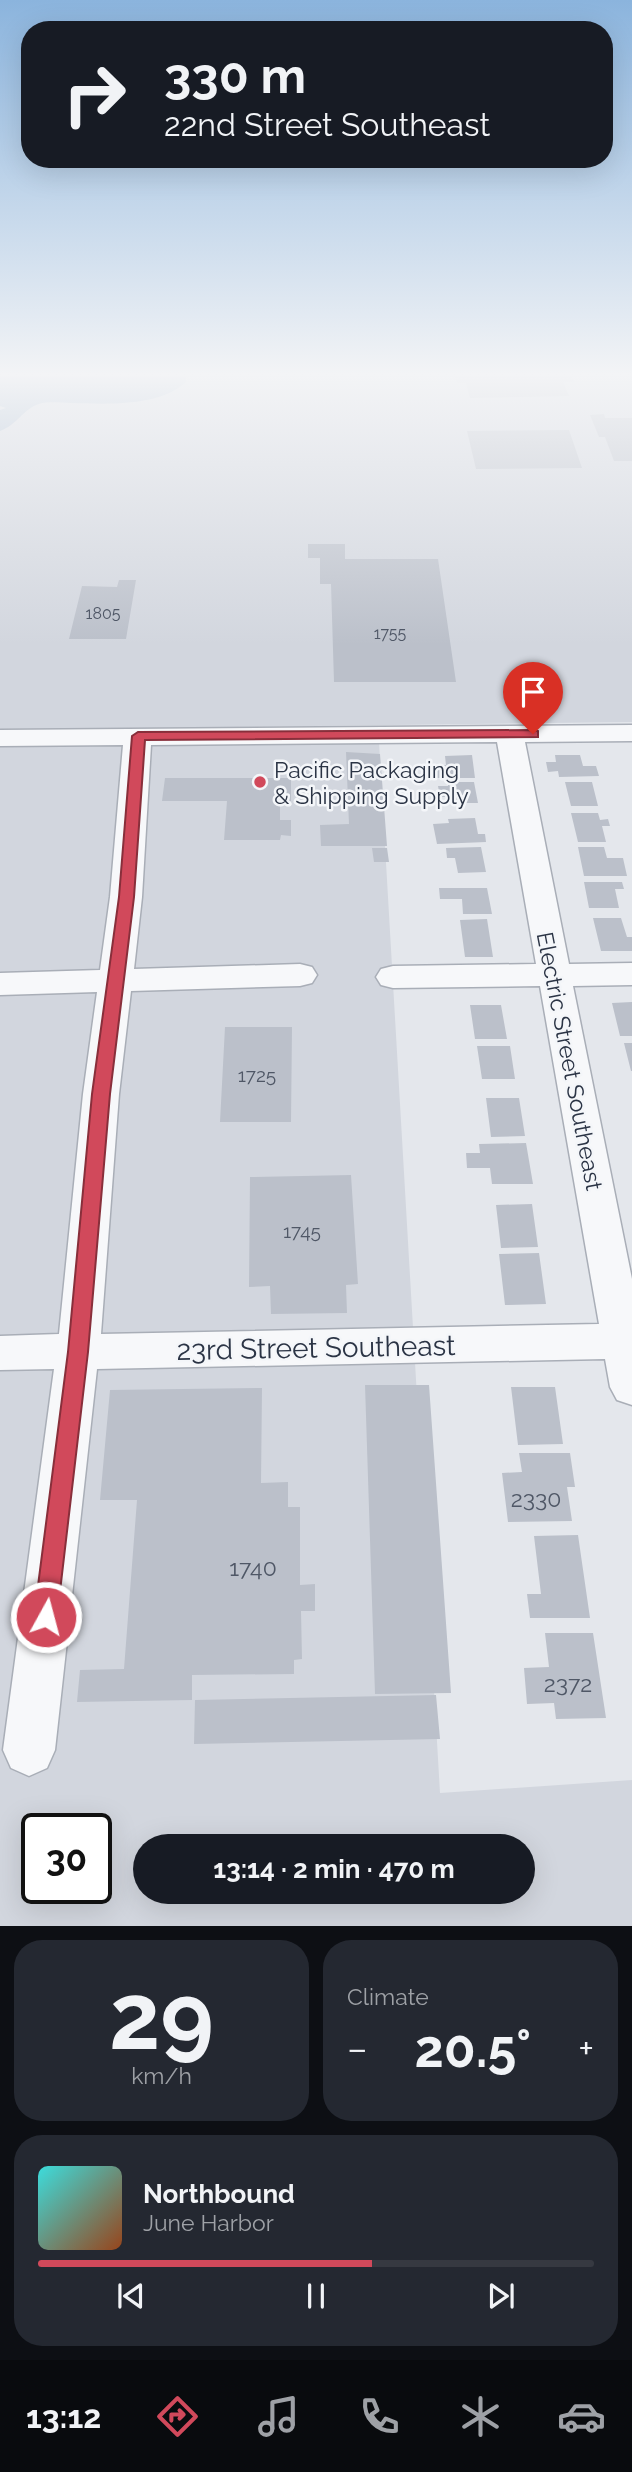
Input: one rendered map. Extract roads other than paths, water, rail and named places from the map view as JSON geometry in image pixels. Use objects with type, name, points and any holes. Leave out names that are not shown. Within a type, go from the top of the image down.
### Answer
[{"type":"street","points":[[0,738],[632,733]]},
{"type":"street","name":"Electric Street Southeast","points":[[509,734],[553,975],[628,1341],[632,1387]]},
{"type":"street","points":[[29,1750],[78,1352],[101,1094],[126,897],[138,736]]},
{"type":"street","points":[[393,977],[632,974]]},
{"type":"street","points":[[0,984],[300,975]]},
{"type":"street","name":"23rd Street Southeast","points":[[0,1353],[628,1341]]},
{"type":"place","name":"Pacific Packaging & Shipping Supply","points":[[260,782]]}]
